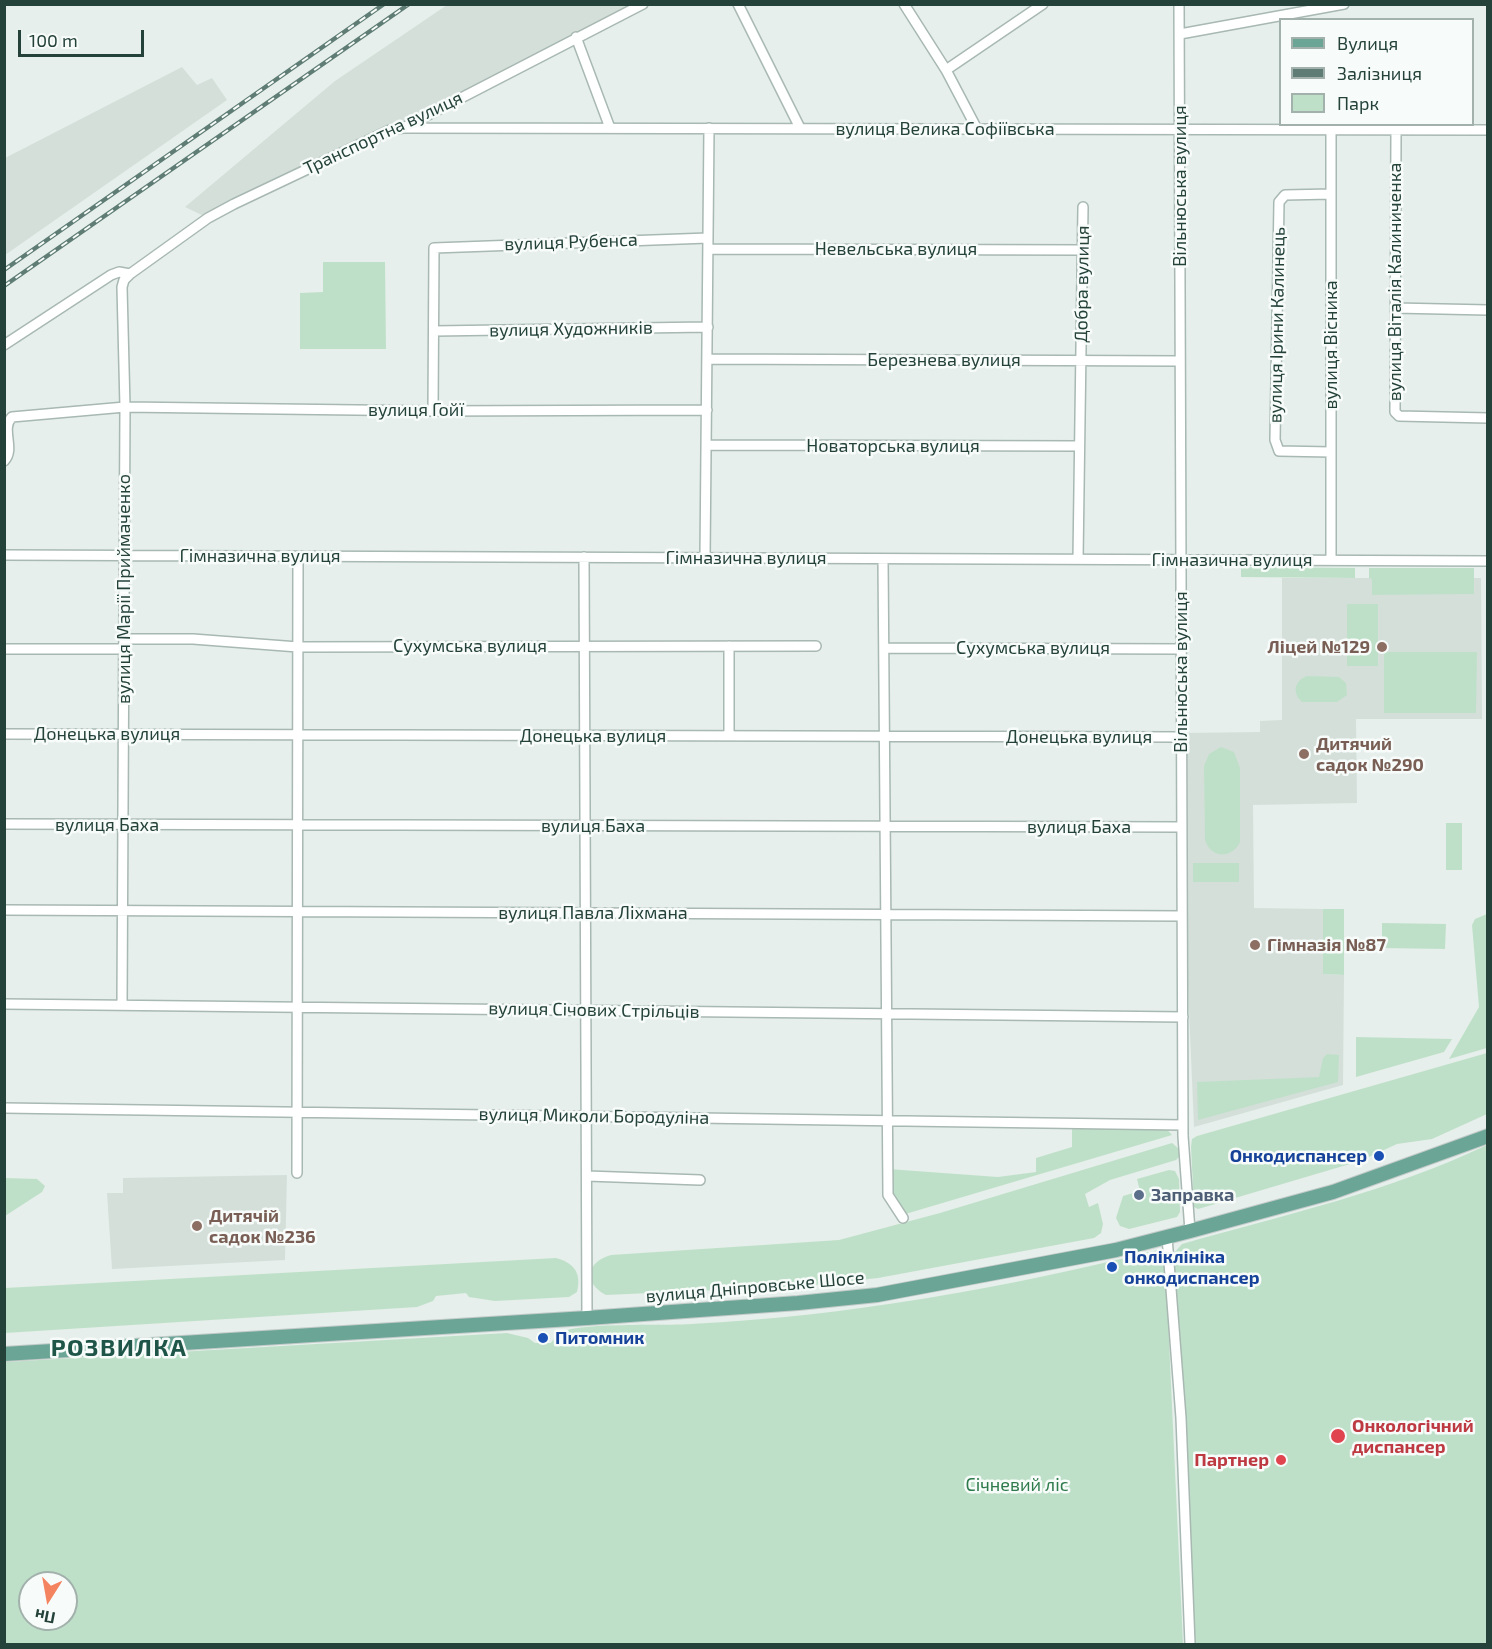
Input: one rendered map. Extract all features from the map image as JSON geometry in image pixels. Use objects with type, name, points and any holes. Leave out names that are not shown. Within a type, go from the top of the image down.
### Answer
[{"type":"main road","name":"вулиця Дніпровське Шосе","points":[[4,1354],[798,1303],[877,1295],[959,1281],[1167,1238],[1333,1192],[1488,1136]]},
{"type":"street","name":"Транспортна вулиця","points":[[4,345],[111,275],[119,272],[130,274],[234,204],[390,130],[403,128],[643,4]]},
{"type":"street","points":[[738,4],[800,128]]},
{"type":"street","points":[[904,4],[946,70],[977,129]]},
{"type":"street","points":[[946,70],[1042,4]]},
{"type":"street","name":"Вільнюська вулиця","points":[[1179,4],[1183,1125],[1190,1231]]},
{"type":"street","points":[[1180,34],[1305,8],[1344,4]]},
{"type":"street","points":[[576,37],[610,128]]},
{"type":"street","name":"вулиця Велика Софіївська","points":[[403,128],[1488,130]]},
{"type":"street","points":[[705,558],[709,128]]},
{"type":"street","name":"вулиця Вісника","points":[[1331,130],[1331,560]]},
{"type":"street","name":"вулиця Віталія Калиниченка","points":[[1396,130],[1396,415],[1488,418]]},
{"type":"street","name":"вулиця Ірини Калинець","points":[[1331,194],[1285,195],[1279,202],[1275,440],[1279,451],[1331,452]]},
{"type":"street","name":"Добра вулиця","points":[[1080,360],[1083,207]]},
{"type":"street","name":"вулиця Рубенса","points":[[434,331],[434,248],[708,238]]},
{"type":"street","name":"Невельська вулиця","points":[[708,249],[1083,250]]},
{"type":"street","points":[[4,461],[9,453],[7,424],[12,417],[125,407],[122,287],[124,280],[130,274]]},
{"type":"street","points":[[1395,308],[1488,309]]},
{"type":"street","name":"вулиця Художників","points":[[434,331],[708,327]]},
{"type":"street","points":[[434,331],[434,411]]},
{"type":"street","name":"Березнева вулиця","points":[[707,359],[1180,361]]},
{"type":"street","points":[[1078,559],[1080,360]]},
{"type":"street","name":"вулиця Гойї","points":[[125,407],[434,411],[707,410]]},
{"type":"street","name":"вулиця Марії Приймаченко","points":[[122,1005],[125,407]]},
{"type":"street","name":"Новаторська вулиця","points":[[707,445],[1079,446]]},
{"type":"street","name":"Гімназична вулиця","points":[[4,555],[1488,561]]},
{"type":"street","points":[[297,1173],[298,556]]},
{"type":"street","points":[[584,557],[587,1317]]},
{"type":"street","points":[[883,559],[888,1195],[903,1218]]},
{"type":"street","name":"Сухумська вулиця","points":[[124,639],[193,639],[298,647],[816,646]]},
{"type":"street","points":[[729,646],[729,736]]},
{"type":"street","name":"Сухумська вулиця","points":[[884,648],[1181,648]]},
{"type":"street","points":[[4,649],[124,649]]},
{"type":"street","name":"Донецька вулиця","points":[[4,734],[1182,737]]},
{"type":"street","name":"вулиця Баха","points":[[4,824],[1182,827]]},
{"type":"street","name":"вулиця Павла Ліхмана","points":[[4,910],[1182,916]]},
{"type":"street","name":"вулиця Січових Стрільців","points":[[4,1004],[1183,1017]]},
{"type":"street","name":"вулиця Миколи Бородуліна","points":[[4,1108],[1183,1125]]},
{"type":"street","points":[[586,1176],[700,1180]]},
{"type":"street","points":[[1167,1238],[1180,1418],[1190,1644]]},
{"type":"shaded area","points":[[447,5],[643,5],[403,128],[208,218],[185,207],[335,81]]},
{"type":"shaded area","points":[[182,67],[197,85],[212,78],[227,100],[5,255],[5,158]]},
{"type":"shaded area","points":[[1282,578],[1481,578],[1482,719],[1356,719],[1357,803],[1253,805],[1254,908],[1323,909],[1323,974],[1344,975],[1343,1085],[1194,1127],[1185,916],[1185,733],[1260,732],[1260,721],[1282,720]]},
{"type":"shaded area","name":"Дитячій садок №236","points":[[287,1175],[285,1260],[112,1269],[107,1193],[123,1193],[123,1178]]},
{"type":"green space","points":[[323,262],[385,262],[386,349],[300,349],[300,293],[323,292]]},
{"type":"green space","points":[[1241,567],[1355,568],[1355,578],[1241,577]]},
{"type":"green space","points":[[1369,568],[1474,568],[1474,594],[1372,595]]},
{"type":"green space","points":[[1347,604],[1378,604],[1378,666],[1347,666]]},
{"type":"green space","points":[[1384,652],[1477,652],[1476,713],[1384,713]]},
{"type":"green space","points":[[1307,676],[1339,677],[1346,683],[1347,695],[1337,702],[1302,702],[1297,695],[1296,688],[1299,681]]},
{"type":"green space","points":[[1221,747],[1234,752],[1240,768],[1240,842],[1232,852],[1222,855],[1212,851],[1205,840],[1204,766],[1209,754]]},
{"type":"green space","points":[[1446,823],[1462,823],[1462,870],[1446,870]]},
{"type":"green space","points":[[1193,863],[1239,863],[1239,882],[1193,882]]},
{"type":"green space","points":[[1323,909],[1344,909],[1344,975],[1323,974]]},
{"type":"green space","points":[[1487,914],[1487,1048],[1449,1059],[1479,1007],[1472,925],[1475,919]]},
{"type":"green space","points":[[1382,923],[1446,924],[1445,949],[1382,948]]},
{"type":"green space","points":[[1356,1037],[1452,1039],[1444,1052],[1356,1077]]},
{"type":"green space","points":[[1487,1053],[1487,1114],[1432,1139],[1397,1144],[1360,1161],[1198,1209],[1194,1207],[1191,1147],[1192,1139],[1197,1136]]},
{"type":"green space","points":[[1327,1054],[1339,1055],[1338,1082],[1198,1120],[1197,1082],[1319,1077],[1323,1058]]},
{"type":"green space","points":[[1072,1123],[1163,1125],[1172,1135],[902,1215],[888,1195],[888,1169],[998,1177],[1036,1172],[1036,1158],[1072,1147]]},
{"type":"green space","points":[[1172,1143],[1179,1149],[1180,1156],[1176,1160],[1110,1180],[1085,1194],[1089,1207],[1098,1203],[1103,1224],[1101,1233],[1094,1238],[878,1278],[804,1286],[606,1295],[594,1285],[591,1279],[590,1273],[596,1263],[611,1255],[839,1240],[940,1213]]},
{"type":"green space","points":[[1487,1145],[1487,1644],[1193,1644],[1174,1253],[1182,1244],[1375,1189]]},
{"type":"green space","points":[[1169,1170],[1175,1171],[1179,1179],[1180,1212],[1177,1217],[1129,1229],[1120,1226],[1116,1218],[1123,1196],[1140,1191],[1137,1179]]},
{"type":"green space","points":[[5,1178],[37,1179],[45,1186],[42,1192],[5,1216]]},
{"type":"green space","name":"Січневий ліс","points":[[1158,1250],[1165,1254],[1183,1644],[5,1644],[5,1362],[507,1333],[528,1338],[535,1343],[551,1343],[560,1333],[584,1327],[691,1324],[809,1314],[926,1298],[1042,1276]]},
{"type":"green space","points":[[556,1258],[572,1266],[577,1274],[577,1292],[569,1297],[495,1301],[469,1297],[466,1293],[436,1296],[433,1301],[417,1307],[5,1333],[5,1288]]},
{"type":"railway","points":[[4,270],[384,4]]},
{"type":"railway","points":[[4,286],[409,4]]},
{"type":"place","name":"Ліцей №129","points":[[1382,647]]},
{"type":"place","name":"Дитячий садок №290","points":[[1304,754]]},
{"type":"place","name":"Гімназія №87","points":[[1255,945]]},
{"type":"place","name":"Онкодиспансер","points":[[1379,1156]]},
{"type":"place","name":"Заправка","points":[[1139,1195]]},
{"type":"place","name":"Дитячій садок №236","points":[[197,1226]]},
{"type":"place","name":"Поліклініка онкодиспансер","points":[[1112,1267]]},
{"type":"place","name":"Питомник","points":[[543,1338]]},
{"type":"place","name":"Онкологічний диспансер","points":[[1338,1436]]},
{"type":"place","name":"Партнер","points":[[1281,1460]]},
{"type":"district","name":"РОЗВИЛКА","points":[[119,1348]]}]
